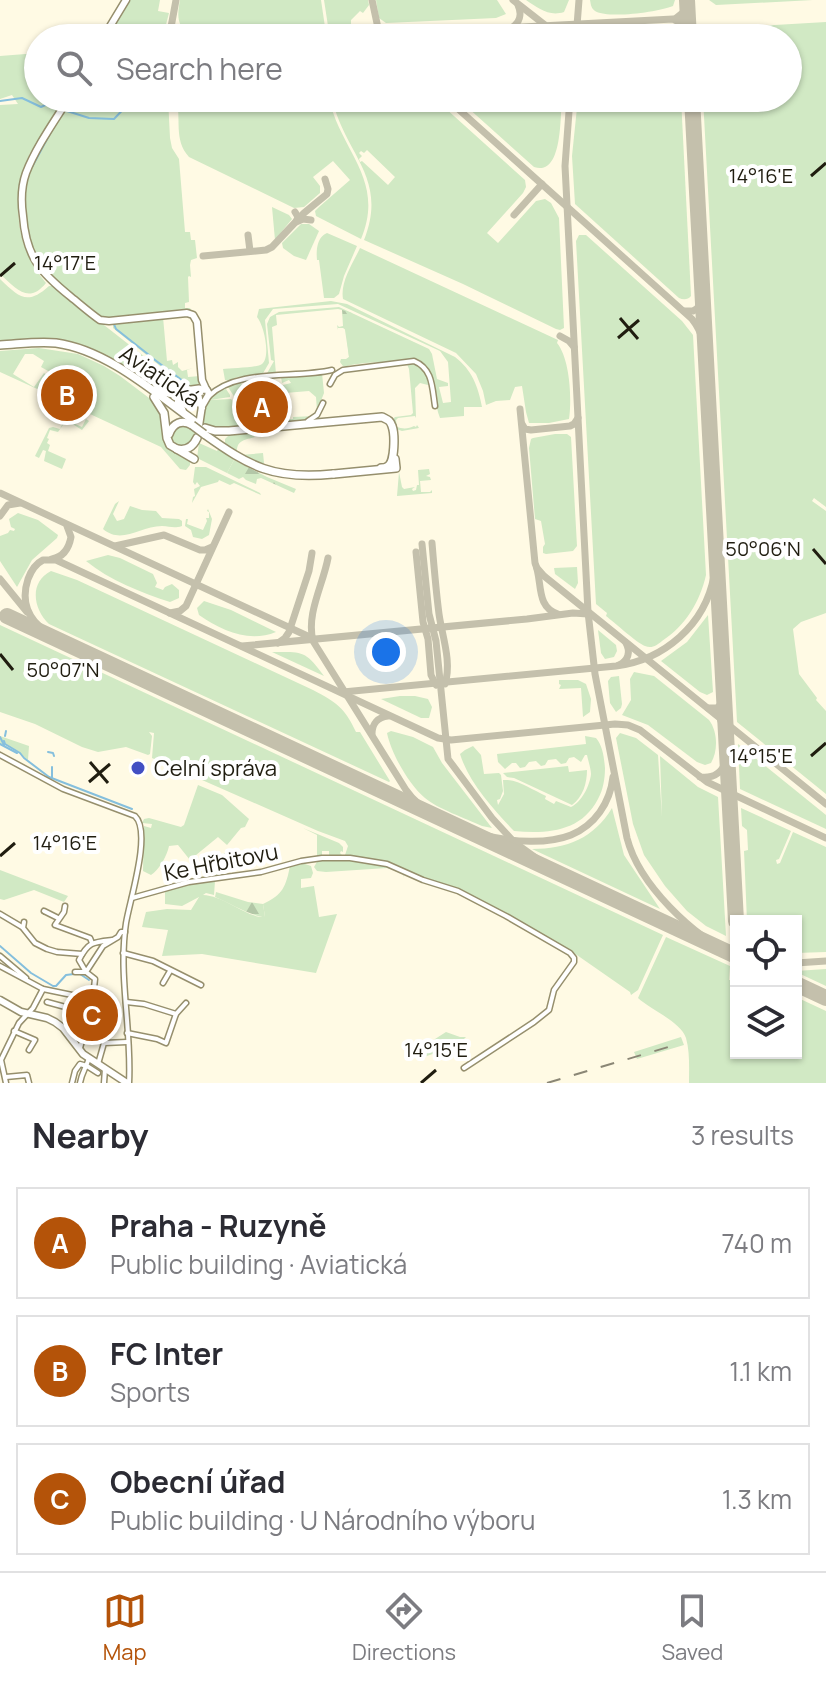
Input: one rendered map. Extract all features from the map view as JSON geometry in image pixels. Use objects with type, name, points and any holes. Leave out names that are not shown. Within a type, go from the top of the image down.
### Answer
[{"type":"main road","name":"Aviatická","points":[[0,348],[44,342],[71,346],[97,356],[129,375],[191,421],[202,433],[234,455],[252,465],[283,474],[335,473],[389,466],[394,445],[392,427],[387,419],[381,417],[202,433]]},
{"type":"main road","name":"Aviatická","points":[[0,348],[42,346],[74,351],[107,366],[191,421]]},
{"type":"main road","points":[[129,375],[158,392],[204,393]]},
{"type":"main road","points":[[191,421],[179,407],[178,399],[183,395],[204,393]]},
{"type":"main road","points":[[154,397],[165,416],[170,445],[194,459]]},
{"type":"main road","points":[[191,421],[175,424],[169,439],[176,448],[194,459]]},
{"type":"main road","points":[[176,448],[190,448],[202,433]]},
{"type":"street","points":[[111,24],[126,0]]},
{"type":"street","points":[[61,112],[30,164],[23,183],[24,227],[31,256],[51,281],[100,320],[192,314],[197,322],[204,393],[202,433],[194,459]]},
{"type":"street","points":[[330,384],[342,370],[414,361],[426,369],[432,382],[435,406]]},
{"type":"street","points":[[204,393],[237,380],[332,370]]},
{"type":"street","points":[[290,425],[314,419],[323,403]]},
{"type":"street","points":[[0,755],[63,789],[129,814],[141,828],[132,898],[123,932],[128,1083],[88,1062],[67,1032],[55,1022],[28,1014],[0,1000]]},
{"type":"street","name":"Ke Hřbitovu","points":[[132,898],[189,882],[261,872],[316,859],[350,858],[392,866],[470,896],[572,954],[574,962],[554,990],[549,1010],[464,1068]]},
{"type":"street","points":[[65,906],[55,925],[82,933],[92,943]]},
{"type":"street","points":[[44,911],[58,918]]},
{"type":"street","points":[[0,916],[24,925],[35,943],[47,949],[82,954]]},
{"type":"street","points":[[79,960],[87,946],[112,940],[123,932]]},
{"type":"street","points":[[75,972],[86,972],[101,944]]},
{"type":"street","points":[[67,953],[79,960],[95,979]]},
{"type":"street","points":[[123,953],[148,959],[201,985]]},
{"type":"street","points":[[0,956],[31,983]]},
{"type":"street","points":[[79,1050],[93,996],[95,979],[92,965]]},
{"type":"street","points":[[0,966],[43,989],[93,996]]},
{"type":"street","points":[[163,983],[170,971]]},
{"type":"street","points":[[29,1083],[27,1075],[6,1080],[1,1060],[14,1031],[43,989]]},
{"type":"street","points":[[55,1004],[59,993]]},
{"type":"street","points":[[47,1002],[69,1008]]},
{"type":"street","points":[[126,1002],[176,1014]]},
{"type":"street","points":[[127,1033],[166,1043],[176,1014],[186,1003]]},
{"type":"street","points":[[14,1031],[35,1040],[29,1050]]},
{"type":"street","points":[[104,1083],[98,1064],[104,1043],[127,1042]]},
{"type":"street","points":[[80,1083],[88,1062]]},
{"type":"street","points":[[72,1083],[80,1064],[98,1064]]},
{"type":"green space","points":[[127,0],[160,0],[158,11],[169,13],[166,24],[113,24]]},
{"type":"green space","points":[[180,0],[321,0],[325,24],[180,24]]},
{"type":"green space","points":[[324,0],[368,0],[369,5],[351,20],[351,24],[328,24]]},
{"type":"green space","points":[[376,0],[497,0],[506,14],[496,18],[386,23],[379,18]]},
{"type":"green space","points":[[526,0],[569,0],[564,12],[553,13]]},
{"type":"green space","points":[[590,0],[675,0],[673,6],[666,8],[622,15],[595,11]]},
{"type":"green space","points":[[709,0],[813,0],[716,5]]},
{"type":"green space","points":[[826,22],[826,507],[814,498],[812,501],[826,511],[826,613],[801,622],[793,629],[799,674],[826,711],[826,794],[737,722],[704,112],[802,112],[802,24],[791,24]]},
{"type":"green space","points":[[24,54],[24,112],[58,112],[34,152],[30,153],[20,187],[18,204],[22,237],[35,269],[46,283],[40,290],[28,294],[0,274],[0,105],[18,104],[12,95],[0,99],[0,56]]},
{"type":"green space","points":[[62,112],[169,112],[172,148],[179,159],[185,232],[190,232],[191,240],[195,240],[197,258],[191,260],[189,302],[185,303],[185,308],[191,310],[109,320],[97,316],[53,280],[30,250],[23,203],[25,184],[32,165]]},
{"type":"green space","points":[[178,112],[333,112],[365,182],[367,218],[361,239],[316,216],[315,211],[350,180],[333,161],[313,177],[320,186],[320,193],[304,207],[294,208],[189,157],[179,136]]},
{"type":"green space","points":[[336,112],[450,112],[525,180],[523,193],[487,233],[498,243],[536,201],[545,199],[551,203],[559,218],[564,328],[556,329],[364,240],[371,199],[362,166],[346,135]],"holes":[[[367,150],[395,177],[388,185],[360,162],[361,151],[364,153]]]},
{"type":"green space","points":[[473,112],[561,112],[555,154],[543,168],[534,167]]},
{"type":"green space","points":[[577,112],[682,112],[691,296],[679,298],[575,204],[572,156]]},
{"type":"green space","points":[[272,207],[292,219],[275,240]]},
{"type":"green space","points":[[301,224],[309,224],[319,231],[306,260],[294,256],[283,248],[282,243]]},
{"type":"green space","points":[[327,233],[357,246],[339,294],[334,298],[324,298],[317,260],[319,241]]},
{"type":"green space","points":[[579,235],[586,235],[682,321],[693,335],[706,575],[696,604],[684,621],[652,647],[637,641],[596,604],[576,241]]},
{"type":"green space","points":[[360,248],[558,340],[569,380],[569,419],[529,423],[522,386],[515,387],[510,400],[486,405],[476,374],[456,353],[343,299],[345,279]]},
{"type":"green space","points":[[0,279],[23,297],[35,296],[54,286],[185,386],[113,328],[115,322],[163,317],[167,361],[172,360],[173,365],[178,362],[182,371],[193,368],[187,370],[188,377],[200,376],[199,386],[159,390],[85,348],[0,342]]},
{"type":"green space","points":[[331,301],[347,304],[455,357],[473,379],[482,407],[464,407],[464,416],[440,418],[430,373],[410,360],[343,366],[341,359],[349,357],[346,330],[338,330],[337,325],[343,326],[342,310],[338,309],[276,315],[277,325],[272,327],[276,374],[266,375],[274,361],[271,360],[267,324],[270,317],[279,312],[339,307],[429,349],[437,379],[448,383],[448,386],[439,387],[443,403],[451,402],[448,362],[440,351],[338,304],[273,309],[265,320],[269,363],[262,375],[225,380],[223,369],[255,366],[265,360],[266,341],[257,317],[259,309]]},
{"type":"green space","points":[[342,310],[352,313],[355,363],[345,367],[341,363],[349,357]]},
{"type":"green space","points":[[39,348],[78,354],[104,366],[157,404],[162,411],[166,436],[190,462],[186,470],[180,469],[161,447],[49,395],[56,380],[84,394],[66,383],[68,377],[62,371],[57,376],[41,367],[44,361],[33,354],[25,354],[13,374],[34,387],[44,373],[48,376],[41,388],[45,390],[53,381],[46,393],[0,372],[0,351]]},
{"type":"green space","points":[[411,363],[424,371],[428,385],[420,383],[415,388],[416,418],[396,420],[397,427],[417,425],[419,428],[402,431],[396,429],[393,419],[413,413],[407,364]]},
{"type":"green space","points":[[322,373],[324,393],[317,411],[316,397],[309,391],[285,393],[282,390],[283,385],[291,383],[289,380],[282,383],[281,377]]},
{"type":"green space","points":[[275,380],[275,391],[245,393],[245,381]]},
{"type":"green space","points":[[241,381],[246,414],[268,412],[268,418],[276,417],[281,411],[289,419],[315,416],[305,421],[251,427],[223,428],[202,423],[205,406],[211,397],[220,391],[226,389],[230,397],[210,400],[231,399],[236,404],[228,387]]},
{"type":"green space","points":[[60,419],[82,427],[86,419],[89,421],[82,430],[65,422],[58,432],[50,430],[48,451],[66,459],[62,469],[44,461],[46,451],[43,450],[39,458],[35,456],[49,428],[60,429],[64,421]]},
{"type":"green space","points":[[181,423],[196,431],[193,442],[179,448],[171,442],[170,435]]},
{"type":"green space","points":[[247,432],[255,437],[240,443],[237,453],[225,444],[230,434]]},
{"type":"green space","points":[[555,434],[571,437],[577,546],[573,551],[546,554],[543,553],[545,544],[541,521],[535,519],[529,448],[531,439]]},
{"type":"green space","points":[[199,443],[217,451],[219,448],[234,460],[227,473],[197,458]]},
{"type":"green space","points":[[238,453],[263,453],[264,463],[261,465],[244,458]]},
{"type":"green space","points":[[234,460],[296,489],[294,493],[261,478],[257,479],[256,484],[227,473]]},
{"type":"green space","points":[[195,467],[206,467],[261,495],[219,480],[201,487],[192,503],[194,489],[200,486],[193,482]]},
{"type":"green space","points":[[429,469],[430,474],[426,476],[431,480],[420,481],[421,492],[432,490],[432,493],[397,496],[399,472],[402,487],[415,487],[413,491],[419,485],[418,470]]},
{"type":"green space","points":[[119,501],[113,514],[117,521],[124,519],[130,506],[156,511],[162,518],[179,519],[182,526],[154,527],[124,535],[110,533],[103,529]]},
{"type":"green space","points":[[208,509],[212,519],[209,535],[202,539],[193,537],[191,530],[185,526],[186,519],[187,524],[203,530],[206,518],[209,518]]},
{"type":"green space","points":[[18,513],[38,520],[58,535],[32,560],[17,587],[0,561],[0,536],[14,531],[9,519]]},
{"type":"green space","points":[[108,555],[153,574],[157,583],[155,587],[163,590],[172,584],[179,590],[179,598],[170,602],[137,590],[86,561]]},
{"type":"green space","points":[[577,567],[578,583],[575,589],[555,574],[554,568]]},
{"type":"green space","points":[[51,571],[77,580],[328,698],[344,711],[356,732],[360,732],[390,781],[49,624],[39,611],[36,589]]},
{"type":"green space","points":[[204,601],[231,610],[276,632],[246,636],[226,630],[199,615],[197,608]]},
{"type":"green space","points":[[708,615],[713,692],[707,695],[661,661],[687,642]]},
{"type":"green space","points":[[0,625],[663,935],[638,990],[631,995],[574,953],[468,893],[390,862],[345,855],[348,846],[345,841],[152,758],[154,733],[149,732],[152,736],[148,755],[126,747],[98,752],[0,712]]},
{"type":"green space","points":[[598,630],[616,645],[614,657],[605,659],[601,653]]},
{"type":"green space","points":[[272,652],[302,654],[324,676]]},
{"type":"green space","points":[[634,672],[654,676],[709,720],[716,742],[711,763],[705,765],[697,762],[648,725],[622,715],[631,700],[630,679]]},
{"type":"green space","points":[[619,676],[622,704],[616,712],[610,703],[608,681],[611,677]]},
{"type":"green space","points":[[559,680],[578,680],[586,684],[591,699],[590,712],[583,717],[581,688],[559,689]]},
{"type":"green space","points":[[400,696],[428,699],[432,707],[429,718],[421,718],[381,699]]},
{"type":"green space","points":[[391,731],[433,747],[492,828],[444,810],[419,792],[392,750],[387,733]]},
{"type":"green space","points":[[620,733],[636,738],[658,755],[662,817],[660,756],[698,787],[718,797],[726,936],[687,911],[644,855],[633,824],[616,738]]},
{"type":"green space","points":[[0,736],[29,746],[28,760],[11,747],[0,744]]},
{"type":"green space","points":[[585,736],[596,738],[602,748],[605,768],[601,792],[591,810],[582,818],[551,831],[514,831],[476,786],[460,754],[473,746],[481,755],[484,774],[501,775],[503,791],[497,800],[498,805],[504,794],[503,780],[525,785],[554,804],[556,801],[571,807],[582,797],[589,783],[591,772],[587,755],[581,762],[574,757],[561,764],[556,759],[548,760],[541,766],[536,761],[520,768],[512,763],[505,769],[498,762],[497,754],[586,744]]},
{"type":"green space","points":[[738,744],[826,815],[826,829],[740,789]]},
{"type":"green space","points":[[568,766],[569,772],[587,770],[584,789],[572,805],[503,773]]},
{"type":"green space","points":[[198,785],[222,795],[249,819],[245,827],[227,845],[218,837],[190,860],[178,845],[169,846],[154,873],[151,875],[143,871],[144,826],[151,828],[152,824],[142,823],[144,819],[181,827]]},
{"type":"green space","points":[[612,808],[624,855],[660,909],[532,849],[557,847],[578,840],[597,827]]},
{"type":"green space","points":[[741,808],[791,831],[776,860],[777,864],[793,832],[826,847],[826,952],[802,953],[802,915],[747,915],[744,851],[748,850],[747,830],[742,826]]},
{"type":"green space","points":[[303,828],[339,843],[343,847],[342,855],[329,856],[329,851],[322,851],[322,856],[317,856],[317,835]]},
{"type":"green space","points":[[226,852],[232,870],[207,878],[204,870]]},
{"type":"green space","points":[[318,860],[386,865],[403,872],[404,878],[402,872],[387,868],[326,872],[317,871],[314,867]]},
{"type":"green space","points":[[302,863],[311,866],[313,873],[311,878],[301,879],[301,888],[314,886],[319,917],[337,914],[316,973],[202,954],[162,956],[168,930],[142,927],[146,912],[191,910],[199,897],[182,906],[165,904],[165,891],[215,881],[214,895],[203,895],[220,899],[252,915],[265,917],[263,904],[282,889],[290,866]]},
{"type":"green space","points":[[0,870],[68,896],[64,902],[34,890],[0,899]]},
{"type":"green space","points":[[216,892],[263,904],[265,917],[215,897]]},
{"type":"green space","points":[[666,937],[730,966],[730,1059],[802,1059],[802,1000],[826,1011],[826,1083],[689,1083],[688,1049],[683,1032],[638,998]]},
{"type":"green space","points":[[826,969],[826,986],[802,975],[802,971]]},
{"type":"green space","points":[[446,1032],[466,1037],[449,1054],[444,1050],[421,1058],[435,1039]]},
{"type":"green space","points":[[681,1037],[684,1045],[637,1059],[634,1052]]},
{"type":"waterway","points":[[0,101],[24,99]]},
{"type":"waterway","points":[[70,112],[89,118],[114,119],[121,112]]},
{"type":"waterway","points":[[32,167],[53,128]]},
{"type":"waterway","points":[[114,324],[116,329],[149,355]]},
{"type":"waterway","points":[[151,357],[191,387]]},
{"type":"waterway","points":[[5,736],[6,731]]},
{"type":"waterway","points":[[0,737],[4,745]]},
{"type":"waterway","points":[[4,741],[49,777],[132,809]]},
{"type":"waterway","points":[[0,744],[17,753]]},
{"type":"waterway","points":[[48,752],[54,756]]},
{"type":"waterway","points":[[52,767],[52,778]]},
{"type":"waterway","points":[[0,946],[31,973],[53,986],[66,975],[74,974]]},
{"type":"waterway","points":[[80,974],[89,980]]},
{"type":"taxiway","points":[[172,24],[176,0]]},
{"type":"taxiway","points":[[372,0],[377,24]]},
{"type":"taxiway","points":[[513,0],[544,24]]},
{"type":"taxiway","points":[[577,24],[579,0]]},
{"type":"taxiway","points":[[675,19],[685,11],[686,0]]},
{"type":"taxiway","points":[[516,24],[520,12],[518,5]]},
{"type":"taxiway","points":[[580,24],[673,19],[683,24]]},
{"type":"taxiway","points":[[462,112],[692,319],[702,337],[706,371]]},
{"type":"taxiway","points":[[569,112],[565,166],[588,612],[595,674],[633,856],[655,891],[670,907],[703,936],[730,953]]},
{"type":"taxiway","points":[[203,256],[272,247],[327,194],[325,179]]},
{"type":"taxiway","points":[[514,215],[542,184]]},
{"type":"taxiway","points":[[295,212],[298,217],[296,222],[311,220]]},
{"type":"taxiway","points":[[248,235],[250,251]]},
{"type":"taxiway","points":[[684,311],[693,311],[700,305],[701,280]]},
{"type":"taxiway","points":[[560,336],[574,347]]},
{"type":"taxiway","points":[[520,409],[535,563],[543,600],[551,611],[558,614]]},
{"type":"taxiway","points":[[522,424],[525,429],[531,430],[570,426],[578,418]]},
{"type":"taxiway","points":[[0,493],[314,639]]},
{"type":"taxiway","points":[[0,516],[8,505],[20,503]]},
{"type":"taxiway","points":[[170,613],[186,606],[229,512]]},
{"type":"taxiway","points":[[52,559],[62,554],[69,545],[71,537],[67,526]]},
{"type":"taxiway","points":[[343,692],[616,666],[650,656],[680,637],[702,610],[714,576],[715,527]]},
{"type":"taxiway","points":[[115,546],[164,535],[200,550],[212,547]]},
{"type":"taxiway","points":[[432,543],[447,658],[445,684]]},
{"type":"taxiway","points":[[422,544],[448,759],[514,842],[550,868],[587,887]]},
{"type":"taxiway","points":[[416,552],[423,622],[428,639],[431,675],[436,685]]},
{"type":"taxiway","points":[[278,643],[289,632],[312,553]]},
{"type":"taxiway","points":[[328,558],[313,610],[313,641],[406,790],[419,804],[437,817],[482,835],[530,841],[552,840],[580,831],[594,819],[605,804],[613,777]]},
{"type":"taxiway","points":[[71,646],[42,629],[29,613],[25,592],[29,576],[43,560],[56,560],[438,738],[451,740],[628,725],[640,730],[707,782],[826,838]]},
{"type":"taxiway","points":[[537,568],[826,804]]},
{"type":"taxiway","points":[[0,579],[27,612]]},
{"type":"taxiway","points":[[242,646],[588,614]]},
{"type":"taxiway","points":[[619,665],[628,656],[626,643]]},
{"type":"taxiway","points":[[708,708],[717,708],[723,702],[723,674]]},
{"type":"taxiway","points":[[372,734],[376,722],[388,716]]},
{"type":"taxiway","points":[[700,777],[711,777],[724,766],[728,749],[721,721]]},
{"type":"taxiway","points":[[688,934],[704,941]]},
{"type":"taxiway","points":[[802,963],[826,961]]},
{"type":"runway","points":[[687,0],[688,24]]},
{"type":"runway","points":[[693,112],[736,915]]},
{"type":"runway","points":[[7,616],[730,953]]},
{"type":"runway","points":[[802,987],[826,998]]},
{"type":"railway","points":[[547,1083],[675,1045]]},
{"type":"place","name":"FC Inter","points":[[67,395]]},
{"type":"place","name":"Praha - Ruzyně","points":[[262,407]]},
{"type":"place","name":"Celní správa","points":[[138,768]]},
{"type":"place","name":"Obecní úřad","points":[[92,1015]]}]
